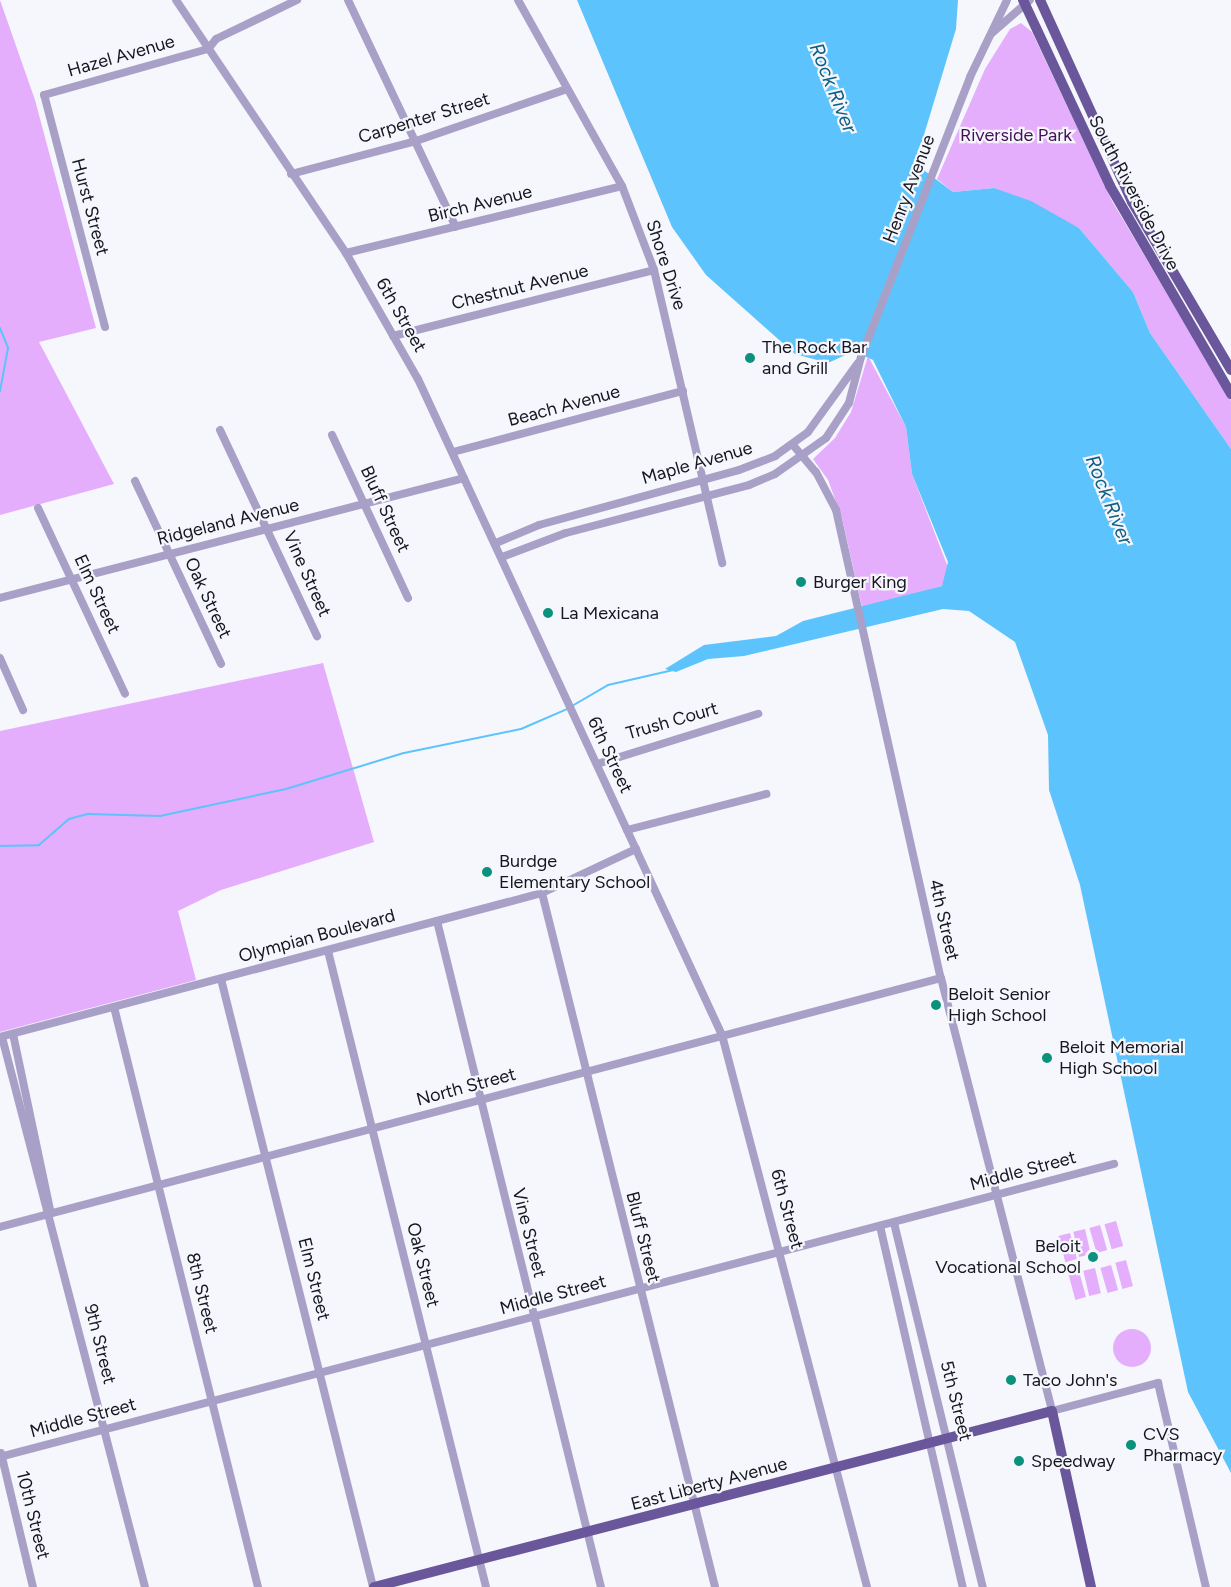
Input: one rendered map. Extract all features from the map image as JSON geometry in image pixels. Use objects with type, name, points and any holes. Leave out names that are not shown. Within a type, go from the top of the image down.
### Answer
[{"type":"main road","name":"South Riverside Drive","points":[[1040,0],[1127,192],[1231,370]]},
{"type":"main road","name":"South Riverside Drive","points":[[1026,2],[1110,186],[1231,394]]},
{"type":"main road","name":"East Liberty Avenue","points":[[374,1587],[1052,1411]]},
{"type":"main road","name":"4th Street","points":[[1052,1411],[1091,1587]]},
{"type":"street","name":"6th Street","points":[[176,0],[346,253],[393,336],[453,452],[496,543],[722,1035],[867,1587]]},
{"type":"street","points":[[208,49],[216,39],[297,0]]},
{"type":"street","points":[[348,0],[456,227]]},
{"type":"street","name":"Shore Drive","points":[[518,0],[564,90],[622,186],[654,270],[722,563]]},
{"type":"street","name":"Henry Avenue","points":[[861,357],[990,34],[1007,0]]},
{"type":"street","name":"Henry Avenue","points":[[990,34],[1026,2]]},
{"type":"street","name":"Hazel Avenue","points":[[44,95],[208,49]]},
{"type":"street","name":"Carpenter Street","points":[[291,174],[416,141],[564,90]]},
{"type":"street","name":"Hurst Street","points":[[44,95],[105,327]]},
{"type":"street","name":"Birch Avenue","points":[[346,253],[622,186]]},
{"type":"street","name":"Chestnut Avenue","points":[[393,336],[654,270]]},
{"type":"street","name":"Maple Avenue","points":[[496,543],[558,519],[753,465],[793,445],[828,410],[861,357]]},
{"type":"street","name":"Maple Avenue","points":[[502,557],[566,533],[766,478],[801,457],[826,438],[849,403],[861,357]]},
{"type":"street","name":"Beach Avenue","points":[[453,452],[683,391]]},
{"type":"street","name":"Vine Street","points":[[220,429],[317,636]]},
{"type":"street","name":"Bluff Street","points":[[332,435],[408,598]]},
{"type":"street","name":"4th Street","points":[[793,445],[836,510],[856,609],[941,978],[1052,1411]]},
{"type":"street","name":"Ridgeland Avenue","points":[[0,598],[464,478]]},
{"type":"street","name":"Oak Street","points":[[135,481],[221,664]]},
{"type":"street","name":"Elm Street","points":[[38,508],[125,694]]},
{"type":"street","points":[[0,658],[23,710]]},
{"type":"street","name":"Trush Court","points":[[597,764],[758,714]]},
{"type":"street","points":[[627,830],[766,794]]},
{"type":"street","name":"Olympian Boulevard","points":[[1,1037],[542,893],[636,849]]},
{"type":"street","name":"Bluff Street","points":[[542,893],[585,1073],[715,1587]]},
{"type":"street","name":"Vine Street","points":[[437,921],[478,1101],[601,1587]]},
{"type":"street","name":"Oak Street","points":[[328,951],[486,1587]]},
{"type":"street","name":"North Street","points":[[0,1227],[941,978]]},
{"type":"street","name":"Elm Street","points":[[221,980],[374,1587]]},
{"type":"street","name":"8th Street","points":[[114,1007],[258,1587]]},
{"type":"street","name":"9th Street","points":[[13,1034],[51,1214]]},
{"type":"street","name":"9th Street","points":[[1,1037],[51,1214],[145,1587]]},
{"type":"street","name":"Middle Street","points":[[0,1455],[781,1254],[1114,1164]]},
{"type":"street","name":"5th Street","points":[[894,1222],[983,1587]]},
{"type":"street","name":"5th Street","points":[[880,1226],[963,1587]]},
{"type":"street","points":[[1052,1411],[1158,1383],[1206,1587]]},
{"type":"street","name":"10th Street","points":[[0,1455],[33,1587]]},
{"type":"green space","points":[[0,0],[35,100],[96,328],[39,342],[114,484],[0,515]]},
{"type":"green space","name":"Riverside Park","points":[[1021,23],[1032,32],[1112,201],[1231,401],[1231,449],[1150,333],[1133,292],[1079,228],[994,188],[953,192],[937,179],[985,69],[1010,29]]},
{"type":"green space","points":[[868,356],[906,427],[912,474],[949,570],[942,586],[862,607],[842,518],[828,480],[813,459],[835,438],[851,412]]},
{"type":"green space","points":[[323,663],[374,842],[221,890],[178,911],[196,980],[0,1032],[0,731]]},
{"type":"green space","points":[[1116,1221],[1123,1246],[1112,1249],[1104,1224]]},
{"type":"green space","points":[[1100,1225],[1107,1250],[1097,1253],[1089,1228]]},
{"type":"green space","points":[[1085,1229],[1091,1254],[1079,1257],[1073,1232]]},
{"type":"green space","points":[[1070,1233],[1077,1259],[1065,1262],[1058,1236]]},
{"type":"green space","points":[[1126,1260],[1133,1286],[1122,1289],[1115,1263]]},
{"type":"green space","points":[[1111,1265],[1118,1290],[1108,1293],[1100,1268]]},
{"type":"green space","points":[[1095,1268],[1101,1293],[1089,1296],[1083,1271]]},
{"type":"green space","points":[[1079,1271],[1086,1297],[1075,1300],[1068,1274]]},
{"type":"green space","points":[[1132,1329],[1146,1334],[1151,1348],[1146,1362],[1132,1367],[1118,1362],[1113,1348],[1118,1334]]},
{"type":"water","name":"Rock River","points":[[577,0],[958,0],[956,29],[920,148],[925,171],[953,192],[994,188],[1031,201],[1079,228],[1133,292],[1150,333],[1231,449],[1231,1473],[1188,1392],[1080,885],[1049,790],[1048,735],[1015,642],[969,611],[943,609],[744,656],[708,659],[676,672],[665,669],[704,645],[776,636],[803,621],[942,586],[948,562],[912,474],[906,427],[873,360],[854,351],[828,363],[795,354],[706,275],[672,227]]},
{"type":"waterway","points":[[0,328],[8,348],[0,391]]},
{"type":"waterway","points":[[572,706],[608,685],[673,670]]},
{"type":"waterway","points":[[0,846],[39,845],[69,819],[88,814],[160,816],[286,789],[404,753],[521,729],[567,709]]},
{"type":"place","name":"The Rock Bar and Grill","points":[[750,358]]},
{"type":"place","name":"Burger King","points":[[801,582]]},
{"type":"place","name":"La Mexicana","points":[[548,613]]},
{"type":"place","name":"Burdge Elementary School","points":[[487,872]]},
{"type":"place","name":"Beloit Senior High School","points":[[936,1005]]},
{"type":"place","name":"Beloit Memorial High School","points":[[1047,1058]]},
{"type":"place","name":"Beloit Vocational School","points":[[1093,1257]]},
{"type":"place","name":"Taco John's","points":[[1011,1380]]},
{"type":"place","name":"CVS Pharmacy","points":[[1131,1445]]},
{"type":"place","name":"Speedway","points":[[1019,1461]]}]
